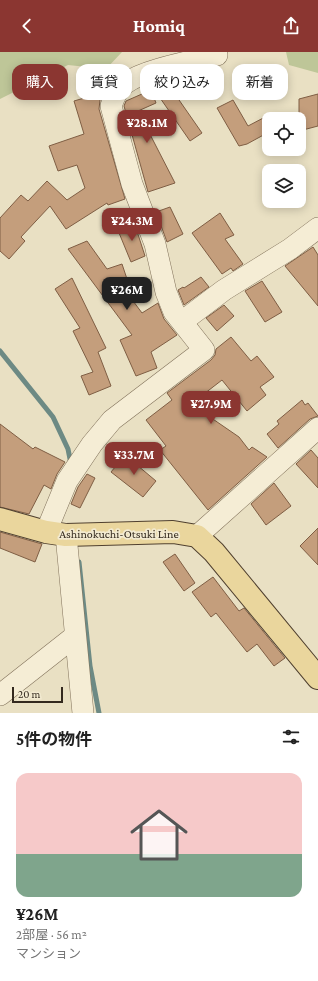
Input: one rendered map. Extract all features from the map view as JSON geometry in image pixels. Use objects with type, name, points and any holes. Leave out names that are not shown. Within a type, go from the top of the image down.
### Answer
[{"type":"main road","name":"Ashinokuchi-Otsuki Line","points":[[0,519],[56,534],[173,532],[197,536]]},
{"type":"main road","points":[[197,536],[214,552],[318,678]]},
{"type":"street","points":[[83,713],[75,636],[56,534],[67,481],[92,444],[112,420],[204,350],[183,321],[174,312],[166,292],[155,244],[132,184],[111,106],[114,95],[124,83],[139,75],[217,54]]},
{"type":"street","points":[[183,321],[224,290],[290,249],[318,228]]},
{"type":"street","points":[[197,536],[318,428]]},
{"type":"street","points":[[0,694],[75,636]]},
{"type":"green space","points":[[0,52],[122,52],[111,64],[76,64],[76,66],[68,64],[12,64],[12,93],[0,99]]},
{"type":"green space","points":[[286,52],[318,52],[318,73],[289,65]]},
{"type":"building","points":[[318,94],[318,126],[306,129],[306,112],[299,112],[299,99]]},
{"type":"building","points":[[140,95],[140,100],[155,100],[156,103],[138,111],[175,183],[148,192],[124,106],[126,101],[132,100],[132,98]]},
{"type":"building","points":[[100,100],[99,109],[125,199],[108,205],[107,203],[66,229],[50,206],[21,237],[25,241],[9,259],[0,251],[0,218],[21,195],[28,201],[47,181],[67,200],[85,188],[77,165],[58,171],[49,146],[84,134],[74,101]]},
{"type":"building","points":[[161,100],[179,100],[202,133],[190,141]]},
{"type":"building","points":[[233,100],[248,126],[262,119],[262,136],[247,144],[239,146],[217,108]]},
{"type":"building","points":[[170,207],[183,234],[167,242],[156,212]]},
{"type":"building","points":[[220,213],[234,235],[225,239],[243,264],[233,271],[231,268],[222,274],[192,233]]},
{"type":"building","points":[[134,222],[145,256],[131,262],[117,228]]},
{"type":"building","points":[[87,241],[107,269],[122,264],[127,279],[119,282],[142,313],[158,303],[164,319],[177,335],[151,352],[157,368],[136,376],[120,340],[132,335],[68,249]]},
{"type":"building","points":[[313,247],[318,255],[318,306],[285,266]]},
{"type":"building","points":[[201,277],[209,287],[184,305],[178,290],[183,287],[184,288]]},
{"type":"building","points":[[72,278],[106,348],[98,352],[111,386],[89,395],[81,376],[93,372],[73,331],[80,328],[55,289]]},
{"type":"building","points":[[262,281],[282,312],[265,322],[245,291]]},
{"type":"building","points":[[224,305],[234,316],[217,331],[206,318]]},
{"type":"building","points":[[231,337],[251,361],[257,356],[274,377],[260,387],[266,395],[247,411],[222,380],[191,404],[239,437],[249,450],[252,447],[267,457],[208,510],[160,450],[166,446],[146,420],[172,400],[167,393],[211,360],[215,355],[216,349]]},
{"type":"building","points":[[302,400],[305,405],[308,403],[318,416],[310,419],[278,448],[267,434],[279,424],[277,421]]},
{"type":"building","points":[[0,424],[33,449],[35,447],[65,462],[57,474],[51,489],[44,485],[29,514],[0,507]]},
{"type":"building","points":[[311,450],[318,458],[318,488],[296,464]]},
{"type":"building","points":[[125,455],[156,481],[143,497],[111,472]]},
{"type":"building","points":[[87,474],[95,478],[80,508],[71,504],[78,487]]},
{"type":"building","points":[[274,483],[291,506],[266,525],[251,504]]},
{"type":"building","points":[[318,528],[318,565],[300,546]]},
{"type":"building","points":[[0,532],[42,544],[35,562],[0,548]]},
{"type":"building","points":[[175,554],[195,583],[184,591],[163,562]]},
{"type":"building","points":[[213,577],[239,611],[244,608],[285,658],[274,666],[257,644],[247,652],[216,613],[211,617],[192,592]]},
{"type":"waterway","points":[[0,351],[53,417],[68,449],[71,464]]},
{"type":"waterway","points":[[79,562],[90,666],[99,713]]}]
